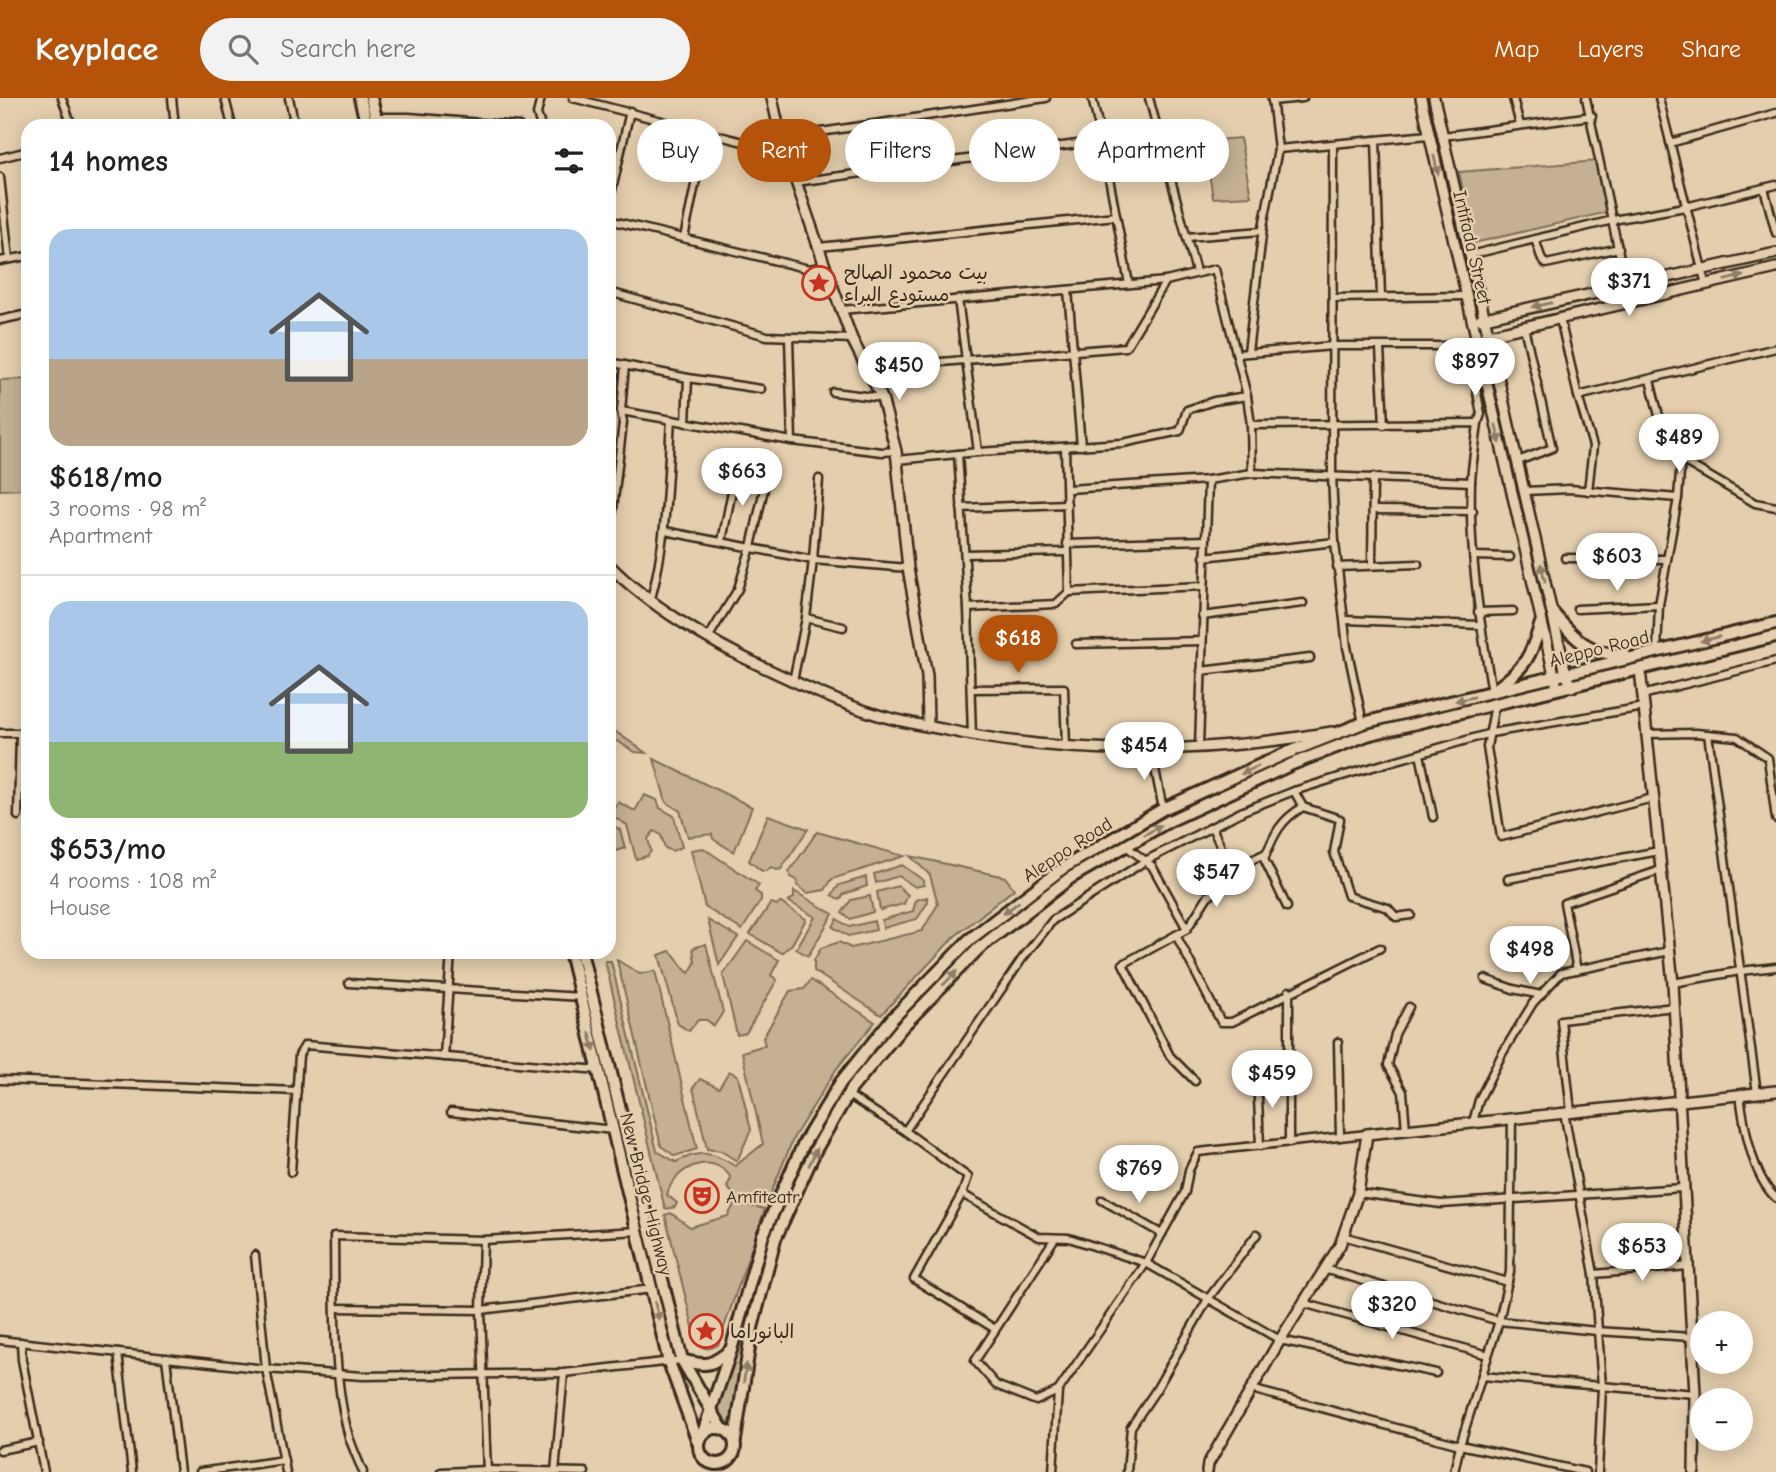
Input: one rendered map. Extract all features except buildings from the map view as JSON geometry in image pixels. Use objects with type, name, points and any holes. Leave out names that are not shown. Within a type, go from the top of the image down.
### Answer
[{"type":"main road","points":[[360,98],[366,119]]},
{"type":"main road","points":[[371,98],[376,119]]},
{"type":"main road","points":[[1552,612],[1575,637],[1604,655],[1638,656]]},
{"type":"main road","points":[[1492,692],[1519,672],[1533,648],[1541,623]]},
{"type":"main road","name":"Aleppo Road","points":[[700,1438],[731,1350],[763,1235],[804,1143],[841,1082],[892,1019],[970,940],[1063,868],[1163,809],[1287,752],[1363,723],[1776,623]]},
{"type":"main road","name":"Aleppo Road","points":[[735,1440],[752,1328],[775,1239],[816,1149],[848,1095],[902,1027],[978,949],[1070,878],[1169,821],[1292,764],[1367,735],[1776,636]]},
{"type":"main road","name":"New Bridge Highway","points":[[572,959],[669,1362],[700,1438]]},
{"type":"main road","name":"New Bridge Highway","points":[[583,959],[682,1360],[721,1427]]},
{"type":"main road","points":[[682,1360],[706,1365],[716,1362],[731,1350]]},
{"type":"main road","points":[[703,1458],[713,1464],[730,1459],[735,1450],[735,1440],[729,1432],[721,1427],[711,1428],[700,1438],[698,1448],[706,1472]]},
{"type":"main road","points":[[730,1459],[731,1472]]},
{"type":"street","points":[[62,98],[70,119]]},
{"type":"street","points":[[172,98],[174,119]]},
{"type":"street","points":[[225,98],[230,119]]},
{"type":"street","points":[[289,98],[294,119]]},
{"type":"street","points":[[539,119],[537,114],[541,98]]},
{"type":"street","points":[[573,98],[659,119]]},
{"type":"street","points":[[772,98],[777,119]]},
{"type":"street","points":[[831,134],[1046,98]]},
{"type":"street","points":[[1092,98],[1097,119]]},
{"type":"street","points":[[1149,98],[1155,119]]},
{"type":"street","points":[[1248,352],[1262,231],[1278,149],[1272,99],[1303,98]]},
{"type":"street","name":"Intifada Street","points":[[1421,98],[1472,321],[1474,343],[1541,623],[1561,676],[1572,687]]},
{"type":"street","name":"Intifada Street","points":[[1434,98],[1552,612],[1561,676],[1558,690]]},
{"type":"street","points":[[1513,98],[1520,125]]},
{"type":"street","points":[[1586,98],[1592,116],[1626,286]]},
{"type":"street","points":[[1659,98],[1706,285]]},
{"type":"street","points":[[616,172],[630,111]]},
{"type":"street","points":[[1670,142],[1776,113]]},
{"type":"street","points":[[1443,136],[1592,116]]},
{"type":"street","points":[[393,119],[433,119]]},
{"type":"street","points":[[1278,149],[1429,135]]},
{"type":"street","points":[[1376,141],[1381,297]]},
{"type":"street","points":[[831,177],[1074,145]]},
{"type":"street","points":[[1333,145],[1332,475],[1335,542],[1347,647],[1363,723]]},
{"type":"street","points":[[0,158],[21,153]]},
{"type":"street","points":[[0,177],[9,259]]},
{"type":"street","points":[[684,239],[696,182]]},
{"type":"street","points":[[796,182],[852,339],[883,398],[896,456],[908,568],[927,676],[928,726]]},
{"type":"street","points":[[1110,182],[1129,284]]},
{"type":"street","points":[[1172,182],[1196,272]]},
{"type":"street","points":[[1470,255],[1613,220],[1685,207],[1776,185]]},
{"type":"street","points":[[1764,188],[1776,233]]},
{"type":"street","points":[[818,247],[1116,216]]},
{"type":"street","points":[[616,222],[809,269],[825,266]]},
{"type":"street","points":[[1186,237],[1262,231]]},
{"type":"street","points":[[1535,239],[1546,264],[1619,248]]},
{"type":"street","points":[[1472,321],[1776,253]]},
{"type":"street","points":[[0,261],[21,257]]},
{"type":"street","points":[[1237,354],[1333,346],[1380,348],[1474,343],[1489,335],[1776,268]]},
{"type":"street","points":[[841,310],[1166,281],[1215,269],[1247,396],[1251,425],[1252,473]]},
{"type":"street","points":[[867,368],[1126,347],[1166,281]]},
{"type":"street","points":[[1068,290],[1081,446]]},
{"type":"street","points":[[616,294],[767,336],[852,339]]},
{"type":"street","points":[[1334,298],[1466,296]]},
{"type":"street","points":[[958,299],[978,452]]},
{"type":"street","points":[[0,320],[21,316]]},
{"type":"street","points":[[1560,319],[1593,446],[1588,491]]},
{"type":"street","points":[[1518,461],[1552,448],[1524,327]]},
{"type":"street","points":[[789,338],[792,442]]},
{"type":"street","points":[[1474,343],[1481,414],[1471,482],[1474,556],[1478,612],[1492,692]]},
{"type":"street","points":[[1380,348],[1384,425]]},
{"type":"street","points":[[1578,396],[1776,348]]},
{"type":"street","points":[[616,363],[761,389]]},
{"type":"street","points":[[616,483],[623,422],[621,411],[625,365]]},
{"type":"street","points":[[686,423],[688,378]]},
{"type":"street","points":[[1650,380],[1668,452],[1755,503],[1776,507]]},
{"type":"street","points":[[833,392],[883,398]]},
{"type":"street","points":[[621,411],[792,442],[896,456],[1122,443],[1180,431],[1187,410],[1214,401],[1247,396]]},
{"type":"street","points":[[651,599],[665,531],[671,420]]},
{"type":"street","points":[[1251,425],[1478,423]]},
{"type":"street","points":[[1065,447],[1069,592]]},
{"type":"street","points":[[958,454],[968,608],[972,736]]},
{"type":"street","points":[[1657,652],[1659,605],[1678,498],[1681,460]]},
{"type":"street","points":[[722,541],[736,471]]},
{"type":"street","points":[[708,638],[738,589],[751,547],[768,471]]},
{"type":"street","points":[[1068,489],[1208,480],[1252,473],[1471,482]]},
{"type":"street","points":[[1372,565],[1373,477]]},
{"type":"street","points":[[793,681],[806,618],[819,479]]},
{"type":"street","points":[[1199,747],[1208,480]]},
{"type":"street","points":[[1525,491],[1570,489],[1678,498]]},
{"type":"street","points":[[961,508],[1068,504]]},
{"type":"street","points":[[1374,510],[1472,511]]},
{"type":"street","points":[[665,531],[813,560],[908,568]]},
{"type":"street","points":[[1067,544],[1205,540]]},
{"type":"street","points":[[1204,557],[1335,542]]},
{"type":"street","points":[[965,554],[1067,552]]},
{"type":"street","points":[[1474,556],[1510,557]]},
{"type":"street","points":[[1564,558],[1666,559]]},
{"type":"street","points":[[1338,567],[1418,564]]},
{"type":"street","points":[[616,571],[678,620],[736,654],[818,693],[876,714],[972,736],[1066,748],[1151,749],[1281,740],[1344,730]]},
{"type":"street","points":[[968,608],[1056,604],[1069,592],[1203,586]]},
{"type":"street","points":[[1202,616],[1303,603]]},
{"type":"street","points":[[1577,609],[1659,605]]},
{"type":"street","points":[[1478,612],[1513,611]]},
{"type":"street","points":[[806,618],[844,627]]},
{"type":"street","points":[[1345,620],[1480,625]]},
{"type":"street","points":[[1076,644],[1202,641]]},
{"type":"street","points":[[1201,671],[1310,658]]},
{"type":"street","points":[[1642,695],[1776,661]]},
{"type":"street","points":[[1640,669],[1673,983],[1690,1313]]},
{"type":"street","points":[[972,689],[1064,688],[1066,748]]},
{"type":"street","points":[[1495,704],[1488,747],[1501,837],[1653,798]]},
{"type":"street","points":[[905,1131],[1022,959],[1053,920],[1146,861],[1244,811],[1294,791],[1491,733],[1644,707]]},
{"type":"street","points":[[0,733],[20,733],[18,816]]},
{"type":"street","points":[[1647,734],[1737,737],[1768,758],[1776,820]]},
{"type":"street","points":[[1708,734],[1756,1093]]},
{"type":"street","points":[[1151,749],[1163,809]]},
{"type":"street","points":[[1420,754],[1433,817]]},
{"type":"street","points":[[1294,791],[1303,807],[1340,820],[1334,852],[1348,896],[1388,908],[1396,917],[1411,915]]},
{"type":"street","points":[[1287,907],[1264,859],[1274,836],[1288,816],[1303,807]]},
{"type":"street","points":[[1212,827],[1236,881]]},
{"type":"street","points":[[1126,846],[1152,866],[1187,929]]},
{"type":"street","points":[[1508,879],[1659,850]]},
{"type":"street","points":[[1195,1081],[1170,1056],[1123,964],[1187,929],[1208,896],[1236,881],[1243,864],[1267,852]]},
{"type":"street","points":[[1577,970],[1564,903],[1661,870]]},
{"type":"street","points":[[1176,935],[1221,1022],[1232,1022],[1380,947]]},
{"type":"street","points":[[1473,1122],[1479,1100],[1502,1054],[1533,1003],[1561,973],[1670,951]]},
{"type":"street","points":[[444,1057],[451,959]]},
{"type":"street","points":[[1673,983],[1776,967]]},
{"type":"street","points":[[1485,979],[1541,995]]},
{"type":"street","points":[[349,983],[581,997]]},
{"type":"street","points":[[1289,992],[1289,1143]]},
{"type":"street","points":[[1406,1130],[1403,1092],[1388,1065],[1395,1034],[1409,1007]]},
{"type":"street","points":[[1598,1472],[1602,1387],[1594,1274],[1567,1112],[1561,1020],[1674,1007]]},
{"type":"street","points":[[1338,1042],[1340,1137]]},
{"type":"street","points":[[290,1172],[299,1055],[305,1045],[599,1070]]},
{"type":"street","points":[[1257,1074],[1259,1146]]},
{"type":"street","points":[[0,1080],[297,1090]]},
{"type":"street","points":[[1053,1472],[1058,1391],[1146,1263],[1185,1192],[1189,1170],[1198,1152],[1776,1091]]},
{"type":"street","points":[[848,1095],[905,1131],[968,1177],[962,1194],[914,1279],[995,1329]]},
{"type":"street","points":[[1740,1095],[1756,1167],[1776,1198]]},
{"type":"street","points":[[451,1112],[613,1130]]},
{"type":"street","points":[[1454,1472],[1499,1321],[1510,1272],[1512,1118]]},
{"type":"street","points":[[1207,1472],[1208,1464],[1251,1389],[1343,1236],[1358,1193],[1367,1134]]},
{"type":"street","points":[[1358,1193],[1441,1205],[1683,1188]]},
{"type":"street","points":[[962,1194],[1039,1237],[1069,1238],[1146,1263],[1280,1340],[1436,1373]]},
{"type":"street","points":[[1102,1200],[1162,1234]]},
{"type":"street","points":[[363,1472],[348,1430],[340,1374],[335,1308],[334,1236],[482,1240],[638,1231]]},
{"type":"street","points":[[1127,1472],[1130,1427],[1156,1390],[1208,1299],[1257,1234]]},
{"type":"street","points":[[1343,1236],[1508,1282]]},
{"type":"street","points":[[1055,1238],[975,1361],[996,1385],[1036,1401],[1058,1391]]},
{"type":"street","points":[[482,1240],[481,1310],[487,1471]]},
{"type":"street","points":[[255,1255],[266,1369],[286,1472]]},
{"type":"street","points":[[1594,1274],[1688,1266]]},
{"type":"street","points":[[1324,1269],[1499,1321],[1690,1337]]},
{"type":"street","points":[[335,1308],[481,1310],[652,1289]]},
{"type":"street","points":[[1303,1303],[1489,1355]]},
{"type":"street","points":[[0,1340],[266,1369],[340,1374],[564,1373],[682,1360]]},
{"type":"street","points":[[21,1342],[22,1360],[44,1472]]},
{"type":"street","points":[[118,1353],[132,1472]]},
{"type":"street","points":[[166,1358],[180,1472]]},
{"type":"street","points":[[555,1471],[564,1373]]},
{"type":"street","points":[[1482,1376],[1690,1394]]},
{"type":"street","points":[[1251,1389],[1460,1445],[1558,1469],[1585,1472]]},
{"type":"street","points":[[0,1450],[39,1442]]},
{"type":"street","points":[[1694,1451],[1694,1472]]},
{"type":"street","points":[[200,1472],[284,1460]]},
{"type":"street","points":[[440,1472],[585,1472]]},
{"type":"shaded area","points":[[1240,138],[1251,196],[1213,198],[1210,182],[1229,182],[1229,139]]},
{"type":"shaded area","points":[[1598,161],[1608,212],[1474,243],[1459,172]]},
{"type":"shaded area","points":[[21,379],[21,489],[0,490],[0,380]]},
{"type":"shaded area","points":[[1390,722],[1331,739],[1304,750],[1343,733]]},
{"type":"shaded area","points":[[616,732],[646,753],[635,752],[617,741]]},
{"type":"shaded area","points":[[1304,750],[1155,821],[1073,869],[1007,918],[976,945],[890,1033],[850,1082],[824,1121],[780,1213],[763,1261],[753,1301],[731,1425],[715,1408],[774,1222],[818,1127],[839,1093],[895,1023],[963,951],[1067,869],[1185,803]]},
{"type":"shaded area","points":[[654,759],[752,807],[734,852],[713,839],[712,834],[688,837],[680,811],[666,802]]},
{"type":"shaded area","points":[[644,795],[657,800],[660,808],[674,816],[682,847],[672,851],[665,848],[661,835],[654,831],[648,839],[651,851],[647,856],[636,859],[627,825],[616,819],[616,805],[618,802],[635,811]]},
{"type":"shaded area","points":[[768,815],[808,829],[781,869],[771,867],[762,871],[749,861]]},
{"type":"shaded area","points":[[616,827],[620,830],[625,848],[616,851]]},
{"type":"shaded area","points":[[817,832],[904,856],[832,879],[825,890],[807,893],[797,885],[798,881],[790,876],[789,872]]},
{"type":"shaded area","points":[[703,848],[759,885],[755,891],[761,895],[761,900],[742,930],[705,907],[691,850]]},
{"type":"shaded area","points":[[910,856],[1005,877],[1014,889],[954,937],[881,1015],[814,971],[814,960],[821,948],[839,942],[851,948],[922,931],[938,904],[930,875]]},
{"type":"shaded area","points":[[902,865],[923,880],[924,885],[915,887],[899,876],[876,883],[874,874]]},
{"type":"shaded area","points":[[866,877],[867,886],[844,894],[840,900],[832,895],[839,885]]},
{"type":"shaded area","points":[[898,886],[908,895],[904,904],[880,910],[877,892]]},
{"type":"shaded area","points":[[794,891],[833,914],[808,956],[796,949],[815,917],[788,901],[794,898]]},
{"type":"shaded area","points":[[870,896],[873,912],[850,919],[842,913],[851,900]]},
{"type":"shaded area","points":[[927,897],[928,902],[917,919],[883,928],[882,920],[913,911],[916,900]]},
{"type":"shaded area","points":[[771,903],[781,903],[806,919],[792,944],[782,953],[750,934]]},
{"type":"shaded area","points":[[837,919],[849,927],[874,921],[876,930],[848,936],[833,927]]},
{"type":"shaded area","points":[[708,920],[738,937],[719,965]]},
{"type":"shaded area","points":[[747,941],[779,960],[771,975],[777,980],[746,1033],[737,1035],[723,975]]},
{"type":"shaded area","points":[[706,944],[723,1012],[714,1026],[707,1020],[698,1020],[689,1031],[678,1024],[659,955],[670,951],[689,973],[695,963],[693,948]]},
{"type":"shaded area","points":[[617,960],[640,974],[655,971],[697,1149],[675,1156],[661,1146]]},
{"type":"shaded area","points":[[605,961],[611,961],[657,1151],[676,1162],[692,1155],[706,1154],[719,1157],[735,1166],[763,1144],[742,1052],[765,1045],[763,1038],[790,991],[804,989],[811,980],[875,1022],[837,1068],[794,1137],[766,1205],[737,1198],[727,1187],[731,1178],[723,1169],[704,1164],[685,1170],[677,1177],[667,1195],[677,1203],[675,1207],[665,1209]]},
{"type":"shaded area","points":[[729,1071],[738,1076],[751,1130],[737,1161],[721,1151],[707,1149],[693,1088],[700,1079],[719,1088]]},
{"type":"shaded area","points":[[735,1203],[765,1209],[718,1345],[712,1348],[702,1347],[697,1343],[665,1215],[671,1213],[690,1227],[728,1216]]},
{"type":"place","name":"بيت محمود الصالح مستودع البراء","points":[[819,283]]},
{"type":"place","name":"Amfiteatr","points":[[702,1196]]},
{"type":"place","name":"البانوراما","points":[[706,1331]]}]
